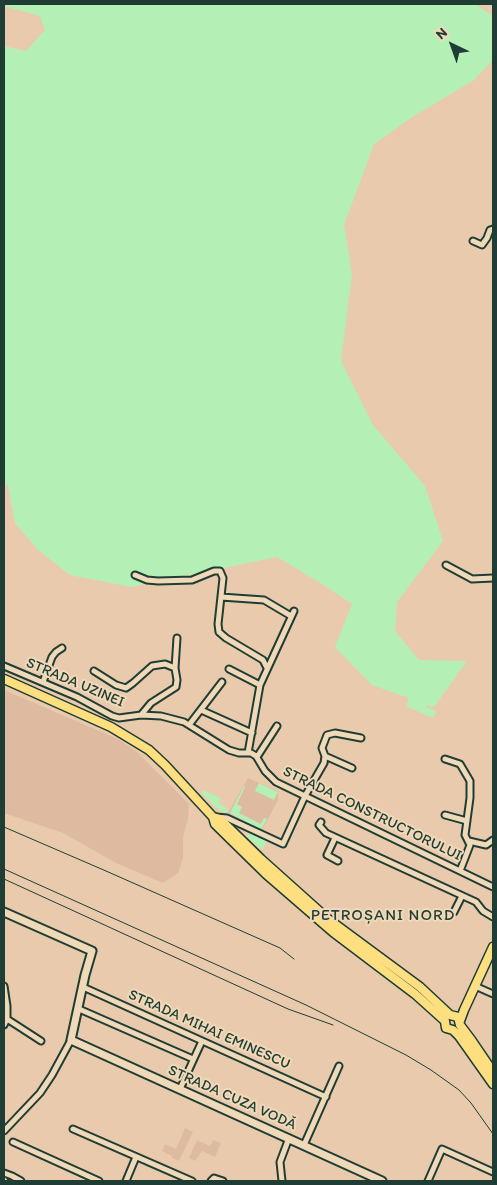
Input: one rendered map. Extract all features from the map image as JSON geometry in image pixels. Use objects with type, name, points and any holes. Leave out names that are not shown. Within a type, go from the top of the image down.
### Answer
[{"type":"main road","points":[[4,679],[111,727],[135,740],[161,760],[213,817],[215,824],[252,861],[352,942],[420,987],[472,1041],[493,1072]]},
{"type":"main road","points":[[213,817],[220,819],[293,890],[352,942]]},
{"type":"main road","points":[[4,912],[92,951],[71,1040]]},
{"type":"main road","points":[[454,1021],[464,1010],[493,947]]},
{"type":"main road","points":[[454,1021],[466,1045],[493,1084]]},
{"type":"main road","name":"STRADA CUZA VODĂ","points":[[71,1040],[382,1181]]},
{"type":"street","points":[[473,241],[482,245],[490,230],[493,229]]},
{"type":"street","points":[[446,565],[472,579],[493,578]]},
{"type":"street","points":[[135,575],[150,581],[192,580],[217,570],[222,574],[223,578],[218,624],[219,632],[262,660],[268,668]]},
{"type":"street","points":[[221,597],[264,600],[292,614],[260,685],[248,753]]},
{"type":"street","points":[[138,715],[151,703],[176,688],[177,680],[174,668],[177,638]]},
{"type":"street","points":[[43,682],[52,657],[62,648]]},
{"type":"street","points":[[94,671],[116,685],[126,688],[152,666],[165,664],[174,668]]},
{"type":"street","name":"STRADA UZINEI","points":[[4,666],[77,697],[112,716],[126,718],[138,715],[170,717],[189,725]]},
{"type":"street","points":[[229,669],[260,685]]},
{"type":"street","points":[[189,725],[222,682]]},
{"type":"street","points":[[201,710],[252,734]]},
{"type":"street","name":"STRADA CONSTRUCTORULUI","points":[[189,725],[229,750],[248,753],[257,758],[272,779],[493,887]]},
{"type":"street","points":[[257,758],[277,726]]},
{"type":"street","points":[[213,817],[223,817],[283,844],[305,796],[324,763],[325,756],[322,748],[327,735],[335,733],[361,738]]},
{"type":"street","points":[[325,756],[352,768]]},
{"type":"street","points":[[445,759],[460,764],[470,781],[468,822],[465,835],[470,849],[460,871]]},
{"type":"street","points":[[446,815],[468,822]]},
{"type":"street","points":[[321,822],[319,825],[322,829],[335,838],[476,902],[483,912],[493,917]]},
{"type":"street","points":[[240,840],[242,834],[248,828]]},
{"type":"street","points":[[335,838],[328,855],[338,861]]},
{"type":"street","points":[[469,842],[486,845],[493,840]]},
{"type":"street","points":[[454,912],[462,896]]},
{"type":"street","points":[[4,986],[7,998],[7,1020],[4,1026]]},
{"type":"street","points":[[475,986],[493,994]]},
{"type":"street","name":"STRADA MIHAI EMINESCU","points":[[83,987],[326,1097]]},
{"type":"street","points":[[79,1009],[193,1059]]},
{"type":"street","points":[[7,1020],[41,1042]]},
{"type":"street","points":[[4,1131],[40,1093],[71,1040]]},
{"type":"street","points":[[180,1089],[202,1041]]},
{"type":"street","points":[[304,1145],[339,1066]]},
{"type":"street","points":[[73,1130],[192,1181]]},
{"type":"street","points":[[282,1181],[280,1162],[289,1138]]},
{"type":"street","points":[[14,1142],[100,1181]]},
{"type":"street","points":[[428,1181],[442,1149],[493,1172]]},
{"type":"street","points":[[126,1181],[136,1157]]},
{"type":"street","points":[[4,1173],[21,1181]]},
{"type":"street","points":[[211,1181],[214,1178],[223,1181]]},
{"type":"shaded area","points":[[4,690],[118,739],[137,752],[189,804],[188,819],[183,837],[183,858],[178,873],[163,883],[116,863],[63,833],[4,813]]},
{"type":"shaded area","points":[[248,778],[278,791],[278,800],[262,830],[228,813]]},
{"type":"shaded area","points":[[185,1128],[193,1132],[179,1161],[162,1151],[165,1144],[176,1149]]},
{"type":"shaded area","points":[[197,1140],[210,1146],[213,1140],[221,1143],[215,1157],[202,1151],[195,1161],[189,1158]]},
{"type":"green space","points":[[4,4],[475,4],[493,16],[493,60],[474,80],[414,116],[374,144],[344,225],[352,274],[341,361],[373,425],[425,486],[443,541],[397,602],[395,631],[419,660],[467,661],[434,707],[426,705],[426,707],[436,711],[433,718],[406,706],[409,698],[372,685],[335,647],[352,604],[277,557],[131,587],[70,575],[38,550],[15,523],[8,486],[4,483],[4,46],[26,51],[45,30],[40,16],[4,6]]},
{"type":"green space","points":[[259,783],[278,792],[274,800],[255,791]]},
{"type":"green space","points":[[244,786],[237,804],[242,807],[239,813],[261,824],[264,818],[267,819],[261,830],[230,813]]},
{"type":"green space","points":[[203,790],[221,798],[219,803],[228,811],[225,813],[219,810],[201,793]]},
{"type":"green space","points":[[250,832],[268,839],[262,850],[246,836]]},
{"type":"railway","points":[[4,827],[280,948],[294,959]]},
{"type":"railway","points":[[4,869],[306,1005],[406,1055],[459,1090],[471,1103],[493,1134]]},
{"type":"railway","points":[[4,879],[288,1009],[333,1025]]},
{"type":"district","name":"PETROȘANI NORD","points":[[383,916]]}]
